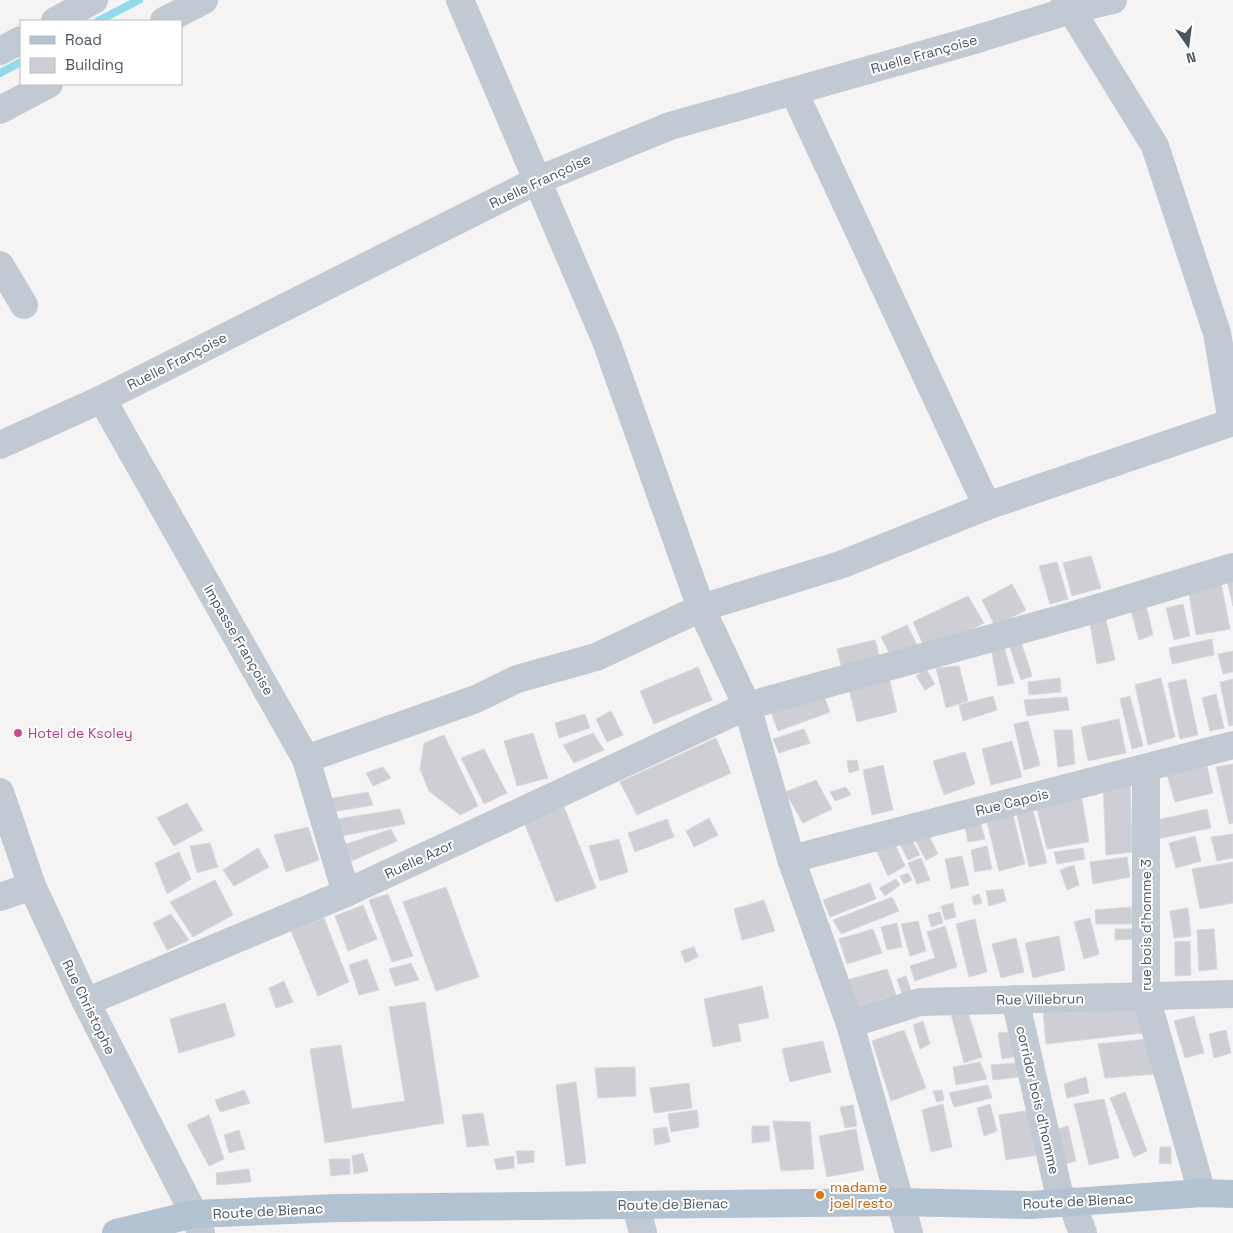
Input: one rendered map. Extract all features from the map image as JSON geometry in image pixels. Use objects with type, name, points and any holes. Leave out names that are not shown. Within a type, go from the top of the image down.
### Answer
[{"type":"main road","name":"Route de Bienac","points":[[116,1233],[337,1208],[900,1202],[1031,1205],[1202,1193],[1233,1194]]},
{"type":"street","points":[[57,20],[94,0]]},
{"type":"street","points":[[166,20],[204,0]]},
{"type":"street","points":[[460,0],[606,341],[701,608],[747,706],[791,859],[850,1024],[909,1233]]},
{"type":"street","name":"Ruelle Françoise","points":[[0,445],[102,399],[538,180],[670,126],[794,92],[1068,5],[1112,0]]},
{"type":"street","points":[[306,759],[476,699],[517,679],[596,657],[701,608],[843,564],[987,506],[1232,422],[1217,333],[1155,146],[1068,5]]},
{"type":"street","points":[[0,51],[20,41]]},
{"type":"street","points":[[0,110],[47,85]]},
{"type":"street","points":[[794,92],[987,506]]},
{"type":"street","points":[[0,265],[24,306]]},
{"type":"street","name":"Impasse Françoise","points":[[102,399],[306,759],[346,893]]},
{"type":"street","name":"Ruelle Azor","points":[[86,1002],[346,893],[747,706],[1070,616],[1233,567]]},
{"type":"street","name":"Rue Capois","points":[[791,859],[1233,745]]},
{"type":"street","name":"rue bois d'homme 3","points":[[1146,768],[1146,997],[1202,1193]]},
{"type":"street","name":"Rue Christophe","points":[[0,792],[32,886],[86,1002],[197,1224]]},
{"type":"street","points":[[0,897],[32,886]]},
{"type":"street","name":"Rue Villebrun","points":[[850,1024],[920,1002],[1233,994]]},
{"type":"street","name":"corridor bois d'homme","points":[[1015,999],[1066,1202],[1083,1233]]},
{"type":"street","points":[[636,1204],[643,1233]]},
{"type":"building","points":[[1091,556],[1101,588],[1072,596],[1063,563]]},
{"type":"building","points":[[1057,562],[1068,599],[1050,604],[1039,566]]},
{"type":"building","points":[[1233,580],[1233,606],[1227,581]]},
{"type":"building","points":[[1221,583],[1230,629],[1196,635],[1188,589]]},
{"type":"building","points":[[1012,584],[1026,610],[995,626],[982,600]]},
{"type":"building","points":[[968,596],[984,623],[926,651],[913,622]]},
{"type":"building","points":[[1183,604],[1190,636],[1174,640],[1166,608]]},
{"type":"building","points":[[1146,606],[1153,635],[1139,640],[1131,611]]},
{"type":"building","points":[[1105,615],[1115,660],[1097,664],[1089,618]]},
{"type":"building","points":[[907,625],[919,649],[893,660],[881,637]]},
{"type":"building","points":[[1007,639],[1020,639],[1032,676],[1021,680]]},
{"type":"building","points":[[1212,639],[1214,655],[1172,664],[1169,648]]},
{"type":"building","points":[[875,640],[880,658],[842,669],[837,649]]},
{"type":"building","points":[[1004,646],[1014,683],[998,686],[991,647]]},
{"type":"building","points":[[1233,651],[1233,672],[1223,674],[1218,654]]},
{"type":"building","points":[[959,666],[968,701],[946,708],[936,668]]},
{"type":"building","points":[[698,667],[712,700],[654,724],[640,691]]},
{"type":"building","points":[[926,669],[935,684],[925,690],[916,676]]},
{"type":"building","points":[[888,674],[897,712],[857,722],[848,684]]},
{"type":"building","points":[[1060,678],[1061,692],[1029,695],[1028,682]]},
{"type":"building","points":[[1161,678],[1175,737],[1148,745],[1135,685]]},
{"type":"building","points":[[1186,679],[1198,735],[1180,739],[1168,683]]},
{"type":"building","points":[[1233,679],[1233,725],[1229,726],[1220,682]]},
{"type":"building","points":[[1216,694],[1224,728],[1210,731],[1202,698]]},
{"type":"building","points":[[824,696],[830,712],[778,731],[771,712]]},
{"type":"building","points":[[993,696],[997,710],[963,721],[959,705]]},
{"type":"building","points":[[1130,696],[1143,746],[1132,749],[1120,699]]},
{"type":"building","points":[[1067,697],[1069,710],[1027,716],[1024,700]]},
{"type":"building","points":[[611,711],[623,735],[607,742],[596,719]]},
{"type":"building","points":[[585,714],[590,728],[559,738],[555,723]]},
{"type":"building","points":[[1119,719],[1126,753],[1088,761],[1081,727]]},
{"type":"building","points":[[1028,721],[1040,765],[1024,770],[1014,724]]},
{"type":"building","points":[[804,729],[810,743],[779,753],[773,739]]},
{"type":"building","points":[[1054,730],[1072,730],[1075,764],[1058,767]]},
{"type":"building","points":[[533,733],[548,778],[517,786],[504,741]]},
{"type":"building","points":[[593,733],[604,750],[574,763],[563,745]]},
{"type":"building","points":[[444,735],[478,806],[460,815],[429,791],[420,769],[424,743]]},
{"type":"building","points":[[716,738],[731,773],[637,815],[620,782]]},
{"type":"building","points":[[1012,741],[1022,777],[991,785],[982,749]]},
{"type":"building","points":[[484,749],[507,793],[484,804],[461,758]]},
{"type":"building","points":[[965,752],[975,784],[944,795],[933,761]]},
{"type":"building","points":[[857,760],[859,770],[849,773],[847,761]]},
{"type":"building","points":[[1233,764],[1233,823],[1229,824],[1216,767]]},
{"type":"building","points":[[883,765],[893,810],[872,815],[863,770]]},
{"type":"building","points":[[1207,766],[1213,793],[1175,802],[1167,775]]},
{"type":"building","points":[[383,767],[391,778],[373,786],[366,773]]},
{"type":"building","points":[[1130,778],[1132,852],[1106,855],[1103,781]]},
{"type":"building","points":[[816,780],[832,809],[803,823],[785,792]]},
{"type":"building","points":[[846,787],[851,795],[835,801],[830,792]]},
{"type":"building","points":[[368,792],[373,805],[332,812],[328,799]]},
{"type":"building","points":[[1081,794],[1089,842],[1047,849],[1036,805]]},
{"type":"building","points":[[187,803],[203,830],[174,846],[157,818]]},
{"type":"building","points":[[564,807],[596,888],[556,902],[524,822]]},
{"type":"building","points":[[1032,807],[1047,863],[1029,867],[1016,811]]},
{"type":"building","points":[[400,809],[405,824],[336,837],[331,820]]},
{"type":"building","points":[[1207,809],[1211,828],[1152,840],[1148,822]]},
{"type":"building","points":[[1012,811],[1025,864],[999,871],[986,817]]},
{"type":"building","points":[[709,818],[718,835],[694,847],[686,831]]},
{"type":"building","points":[[979,818],[985,839],[968,842],[964,821]]},
{"type":"building","points":[[667,819],[674,837],[635,852],[628,833]]},
{"type":"building","points":[[308,827],[319,860],[286,872],[274,835]]},
{"type":"building","points":[[925,828],[938,854],[926,860],[912,834]]},
{"type":"building","points":[[391,829],[397,841],[347,863],[340,846]]},
{"type":"building","points":[[908,833],[920,855],[908,860],[897,838]]},
{"type":"building","points":[[1233,834],[1233,858],[1217,861],[1211,837]]},
{"type":"building","points":[[1195,836],[1201,861],[1176,868],[1169,843]]},
{"type":"building","points":[[892,838],[905,866],[888,876],[874,845]]},
{"type":"building","points":[[619,839],[628,872],[600,881],[589,846]]},
{"type":"building","points":[[210,843],[218,867],[197,873],[190,846]]},
{"type":"building","points":[[987,846],[992,869],[975,872],[971,850]]},
{"type":"building","points":[[258,848],[269,867],[234,886],[223,870]]},
{"type":"building","points":[[1083,848],[1085,859],[1057,864],[1054,852]]},
{"type":"building","points":[[179,852],[191,879],[167,894],[155,863]]},
{"type":"building","points":[[962,856],[969,885],[951,889],[945,859]]},
{"type":"building","points":[[1127,857],[1130,877],[1093,884],[1090,862]]},
{"type":"building","points":[[921,858],[930,880],[917,884],[908,863]]},
{"type":"building","points":[[1233,862],[1233,903],[1200,909],[1192,869]]},
{"type":"building","points":[[1074,865],[1079,885],[1067,890],[1060,870]]},
{"type":"building","points":[[908,873],[912,880],[904,884],[900,876]]},
{"type":"building","points":[[896,879],[900,885],[885,896],[879,888]]},
{"type":"building","points":[[215,880],[233,915],[193,937],[170,902]]},
{"type":"building","points":[[870,883],[876,899],[830,917],[823,900]]},
{"type":"building","points":[[446,887],[479,977],[436,991],[403,902]]},
{"type":"building","points":[[1003,889],[1006,901],[989,906],[986,891]]},
{"type":"building","points":[[388,894],[413,956],[392,962],[369,900]]},
{"type":"building","points":[[979,894],[982,903],[974,905],[972,897]]},
{"type":"building","points":[[892,897],[899,911],[841,934],[833,920]]},
{"type":"building","points":[[764,900],[775,931],[742,940],[734,909]]},
{"type":"building","points":[[953,903],[956,917],[945,920],[941,906]]},
{"type":"building","points":[[363,905],[377,939],[348,951],[335,916]]},
{"type":"building","points":[[1131,907],[1132,924],[1096,924],[1095,910]]},
{"type":"building","points":[[1188,908],[1191,936],[1174,938],[1170,911]]},
{"type":"building","points":[[940,912],[943,923],[931,927],[928,915]]},
{"type":"building","points":[[171,914],[189,940],[167,950],[153,923]]},
{"type":"building","points":[[324,918],[349,982],[318,996],[291,931]]},
{"type":"building","points":[[1090,918],[1099,954],[1084,959],[1074,922]]},
{"type":"building","points":[[975,919],[987,972],[969,977],[956,924]]},
{"type":"building","points":[[918,921],[926,951],[910,956],[901,924]]},
{"type":"building","points":[[897,923],[902,947],[887,950],[881,927]]},
{"type":"building","points":[[945,926],[957,967],[915,981],[910,966],[935,958],[927,932]]},
{"type":"building","points":[[873,929],[882,953],[847,964],[839,939]]},
{"type":"building","points":[[1115,929],[1135,929],[1135,939],[1115,940]]},
{"type":"building","points":[[1214,929],[1217,969],[1199,971],[1197,930]]},
{"type":"building","points":[[1059,936],[1065,970],[1033,978],[1025,943]]},
{"type":"building","points":[[1016,938],[1024,972],[1001,978],[992,944]]},
{"type":"building","points":[[1190,941],[1191,975],[1175,976],[1175,942]]},
{"type":"building","points":[[694,947],[698,957],[685,963],[681,951]]},
{"type":"building","points":[[367,959],[379,990],[359,995],[349,965]]},
{"type":"building","points":[[411,963],[419,980],[395,986],[389,969]]},
{"type":"building","points":[[887,969],[896,995],[858,1007],[847,980]]},
{"type":"building","points":[[906,976],[911,991],[902,994],[897,979]]},
{"type":"building","points":[[284,981],[293,1002],[276,1008],[269,988]]},
{"type":"building","points":[[762,986],[769,1018],[738,1024],[741,1041],[713,1047],[704,999]]},
{"type":"building","points":[[1140,999],[1143,1033],[1046,1044],[1043,1010]]},
{"type":"building","points":[[425,1002],[444,1123],[325,1143],[310,1049],[341,1045],[352,1109],[405,1101],[389,1007]]},
{"type":"building","points":[[225,1003],[235,1036],[179,1053],[170,1019]]},
{"type":"building","points":[[966,1006],[982,1057],[964,1063],[950,1010]]},
{"type":"building","points":[[1194,1016],[1204,1053],[1185,1058],[1174,1021]]},
{"type":"building","points":[[923,1021],[930,1044],[920,1049],[913,1025]]},
{"type":"building","points":[[904,1030],[926,1088],[891,1101],[872,1041]]},
{"type":"building","points":[[1226,1030],[1231,1053],[1214,1058],[1209,1034]]},
{"type":"building","points":[[1019,1031],[1023,1055],[1002,1059],[998,1033]]},
{"type":"building","points":[[1149,1039],[1156,1074],[1105,1078],[1098,1044]]},
{"type":"building","points":[[823,1041],[831,1072],[790,1082],[782,1049]]},
{"type":"building","points":[[980,1062],[987,1079],[956,1085],[953,1067]]},
{"type":"building","points":[[1026,1062],[1027,1076],[993,1080],[991,1065]]},
{"type":"building","points":[[635,1067],[636,1096],[598,1098],[595,1068]]},
{"type":"building","points":[[1086,1077],[1089,1093],[1067,1098],[1064,1084]]},
{"type":"building","points":[[576,1082],[586,1163],[566,1166],[556,1085]]},
{"type":"building","points":[[689,1083],[692,1108],[654,1113],[650,1088]]},
{"type":"building","points":[[988,1085],[992,1098],[954,1107],[949,1093]]},
{"type":"building","points":[[244,1090],[250,1103],[220,1112],[215,1100]]},
{"type":"building","points":[[942,1090],[944,1100],[937,1102],[933,1091]]},
{"type":"building","points":[[1125,1092],[1147,1151],[1134,1157],[1110,1098]]},
{"type":"building","points":[[1104,1099],[1119,1158],[1089,1165],[1074,1104]]},
{"type":"building","points":[[943,1104],[952,1147],[931,1152],[922,1110]]},
{"type":"building","points":[[990,1104],[997,1131],[984,1136],[977,1108]]},
{"type":"building","points":[[853,1105],[857,1126],[845,1128],[840,1107]]},
{"type":"building","points":[[697,1110],[699,1127],[671,1132],[668,1114]]},
{"type":"building","points":[[1032,1110],[1038,1155],[1006,1160],[999,1115]]},
{"type":"building","points":[[483,1113],[489,1145],[467,1147],[462,1115]]},
{"type":"building","points":[[209,1115],[224,1159],[209,1166],[187,1125]]},
{"type":"building","points":[[773,1121],[810,1122],[814,1169],[781,1171]]},
{"type":"building","points":[[752,1126],[769,1126],[770,1141],[752,1143]]},
{"type":"building","points":[[1068,1126],[1076,1161],[1065,1164],[1058,1129]]},
{"type":"building","points":[[667,1127],[670,1142],[655,1145],[653,1129]]},
{"type":"building","points":[[856,1129],[864,1170],[827,1177],[819,1136]]},
{"type":"building","points":[[239,1130],[245,1149],[229,1153],[224,1135]]},
{"type":"building","points":[[1160,1147],[1171,1147],[1171,1164],[1159,1163]]},
{"type":"building","points":[[516,1151],[534,1151],[534,1162],[518,1164]]},
{"type":"building","points":[[363,1153],[368,1171],[354,1174],[352,1156]]},
{"type":"building","points":[[514,1156],[514,1168],[497,1170],[494,1159]]},
{"type":"building","points":[[329,1159],[350,1159],[350,1174],[331,1176]]},
{"type":"building","points":[[249,1169],[251,1182],[217,1185],[216,1173]]},
{"type":"waterway","points":[[100,20],[139,0]]},
{"type":"waterway","points":[[0,73],[20,63]]},
{"type":"place","name":"Hotel de Ksoley","points":[[18,733]]},
{"type":"place","name":"madame joel resto","points":[[820,1195]]}]
